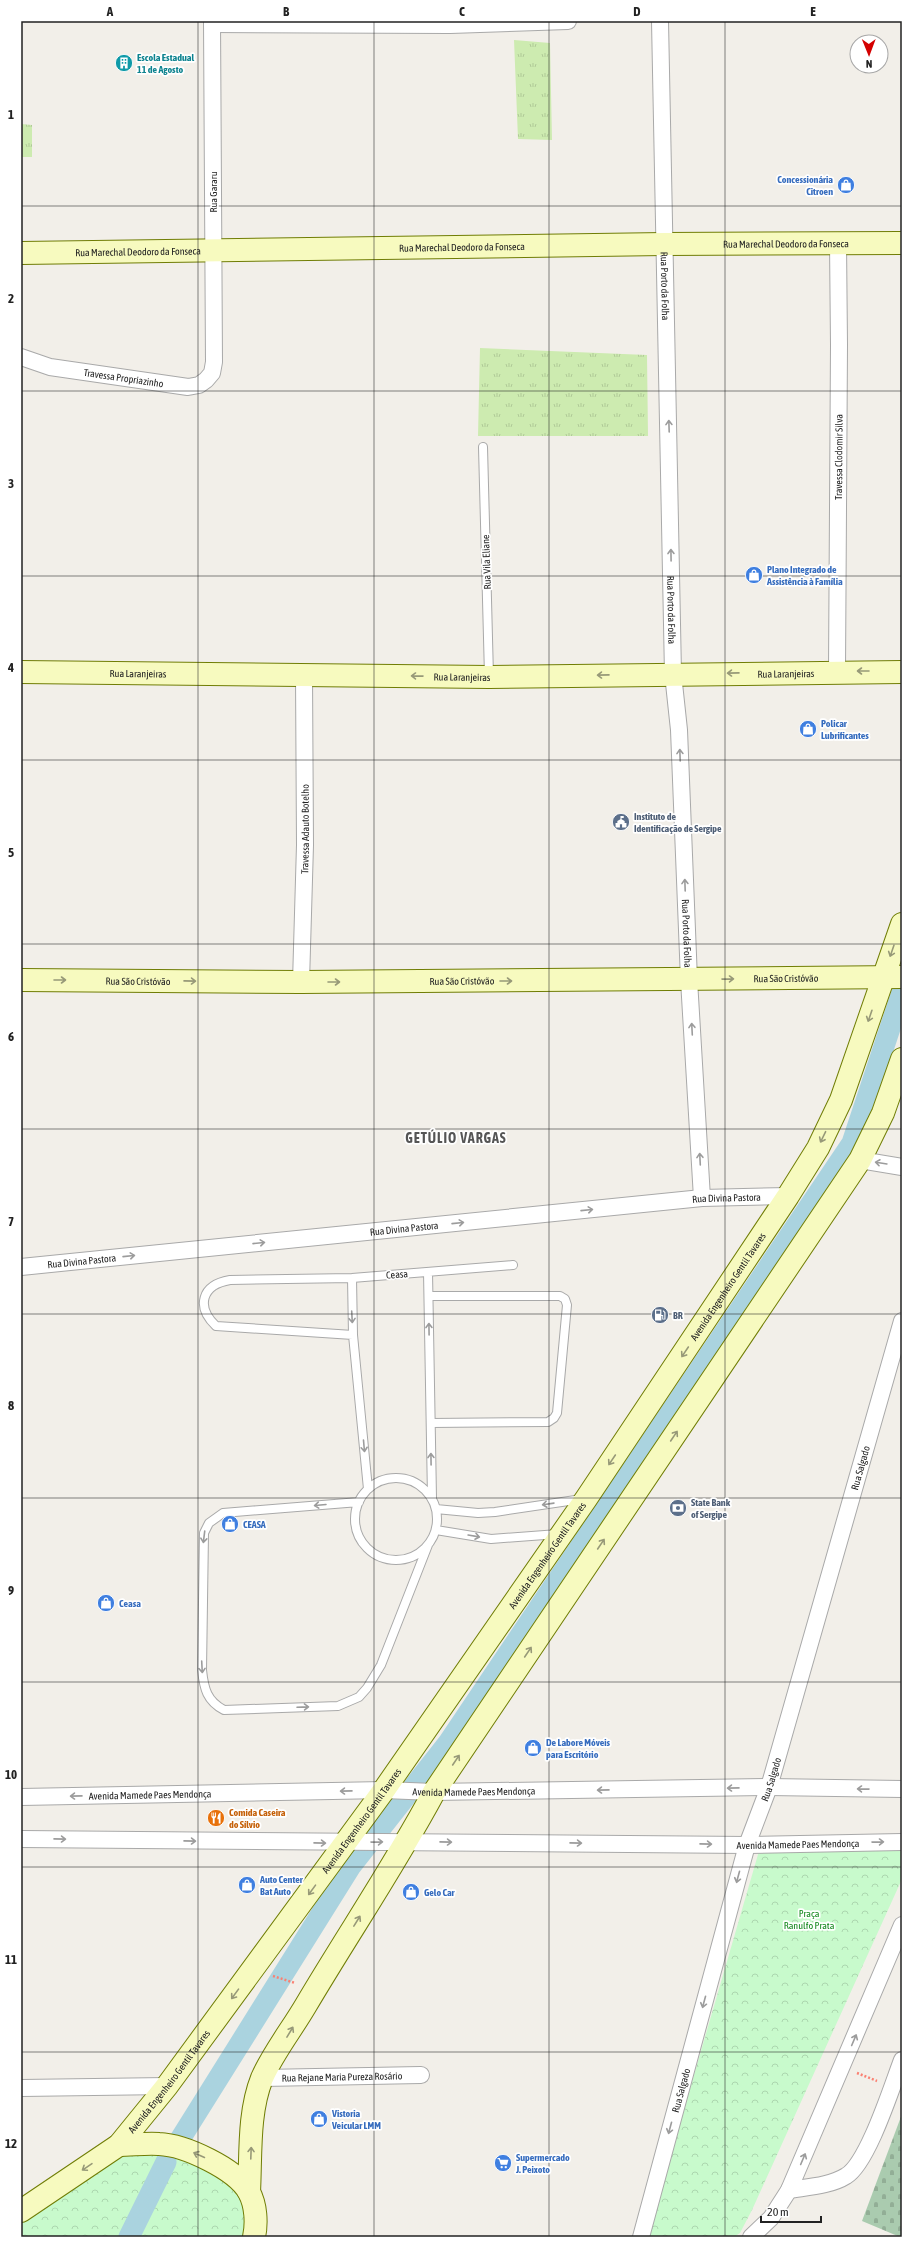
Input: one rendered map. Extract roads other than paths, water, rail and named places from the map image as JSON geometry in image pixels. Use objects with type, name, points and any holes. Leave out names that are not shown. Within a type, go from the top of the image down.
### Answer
[{"type":"main road","name":"Rua Marechal Deodoro da Fonseca","points":[[21,253],[902,242]]},
{"type":"main road","name":"Rua Laranjeiras","points":[[21,672],[489,677],[837,671],[902,672]]},
{"type":"main road","name":"Avenida Engenheiro Gentil Tavares","points":[[21,2211],[119,2145],[167,2086],[351,1843],[389,1790],[560,1534],[586,1499],[788,1196],[818,1148],[841,1100],[890,978],[902,924]]},
{"type":"main road","name":"Rua São Cristóvão","points":[[21,980],[301,982],[890,978]]},
{"type":"main road","points":[[260,2233],[249,2192],[252,2126],[262,2078],[403,1842],[430,1792],[860,1160],[883,1113],[902,1059]]},
{"type":"main road","name":"Avenida Engenheiro Gentil Tavares","points":[[119,2145],[160,2144],[182,2148],[211,2162],[230,2174],[249,2192]]},
{"type":"street","points":[[212,22],[450,26],[568,21]]},
{"type":"street","name":"Rua Porto da Folha","points":[[660,21],[673,674],[679,730],[689,980],[702,1198]]},
{"type":"street","name":"Rua Gararu","points":[[212,22],[214,362]]},
{"type":"street","name":"Travessa Clodomir Silva","points":[[837,671],[839,344],[838,243]]},
{"type":"street","name":"Travessa Propriazinho","points":[[21,357],[50,367],[188,387],[206,380],[212,373],[214,362]]},
{"type":"street","name":"Travessa Adauto Botelho","points":[[301,982],[304,845],[304,675]]},
{"type":"street","points":[[860,1160],[902,1167]]},
{"type":"street","name":"Rua Divina Pastora","points":[[21,1267],[702,1198],[788,1196]]},
{"type":"street","name":"Rua Salgado","points":[[641,2237],[747,1845],[769,1787],[902,1321]]},
{"type":"street","name":"Avenida Mamede Paes Mendonça","points":[[21,1798],[389,1790],[430,1792],[769,1787],[902,1789]]},
{"type":"street","name":"Avenida Mamede Paes Mendonça","points":[[21,1839],[351,1843],[403,1842],[747,1845],[902,1842]]},
{"type":"street","points":[[751,2237],[771,2218],[790,2190],[902,1925]]},
{"type":"street","points":[[895,1942],[902,1957]]},
{"type":"street","points":[[790,2190],[834,2182],[846,2176],[858,2165],[883,2111],[891,2086],[902,2060]]},
{"type":"street","name":"Rua Rejane Maria Pureza Rosário","points":[[262,2078],[421,2075]]},
{"type":"street","points":[[21,2088],[167,2086]]},
{"type":"lane","name":"Rua Vila Eliane","points":[[483,447],[489,677]]},
{"type":"lane","name":"Ceasa","points":[[353,1335],[216,1326],[209,1320],[204,1301],[208,1288],[224,1281],[352,1278],[513,1265]]},
{"type":"lane","points":[[358,1502],[223,1513],[209,1523],[204,1533],[202,1670],[204,1689],[215,1705],[224,1710],[338,1706],[359,1697],[367,1688],[381,1665],[428,1544],[436,1530],[436,1509],[432,1498],[428,1272]]},
{"type":"lane","points":[[352,1278],[353,1335],[368,1489]]},
{"type":"lane","points":[[429,1296],[560,1296],[565,1299],[566,1305],[557,1413],[554,1418],[548,1422],[431,1423]]},
{"type":"lane","points":[[428,1544],[412,1556],[403,1559],[383,1558],[374,1554],[361,1540],[357,1531],[355,1516],[358,1502],[368,1489],[382,1480],[398,1478],[414,1482],[432,1498]]},
{"type":"lane","points":[[436,1509],[478,1513],[494,1512],[586,1499]]},
{"type":"lane","points":[[436,1530],[491,1539],[560,1534]]},
{"type":"waterway","points":[[179,2141],[351,1866],[448,1743],[852,1143],[902,992]]},
{"type":"waterway","points":[[129,2237],[166,2162]]},
{"type":"place","name":"Escola Estadual 11 de Agosto","points":[[124,63]]},
{"type":"place","name":"Concessionária Citroen","points":[[846,185]]},
{"type":"place","name":"Plano Integrado de Assistência à Família","points":[[754,575]]},
{"type":"place","name":"Policar Lubrificantes","points":[[808,729]]},
{"type":"place","name":"Instituto de Identificação de Sergipe","points":[[621,822]]},
{"type":"place","name":"BR","points":[[660,1315]]},
{"type":"place","name":"State Bank of Sergipe","points":[[678,1508]]},
{"type":"place","name":"CEASA","points":[[230,1524]]},
{"type":"place","name":"Ceasa","points":[[106,1603]]},
{"type":"place","name":"De Labore Móveis para Escritório","points":[[533,1748]]},
{"type":"place","name":"Comida Caseira do Sílvio","points":[[216,1818]]},
{"type":"place","name":"Auto Center Bat Auto","points":[[247,1885]]},
{"type":"place","name":"Gelo Car","points":[[411,1892]]},
{"type":"place","name":"Vistoria Veicular LMM","points":[[319,2119]]},
{"type":"place","name":"Supermercado J. Peixoto","points":[[503,2163]]},
{"type":"district","name":"GETÚLIO VARGAS","points":[[456,1138]]},
{"type":"park label","name":"Praça Ranulfo Prata","points":[[809,1918]]}]
